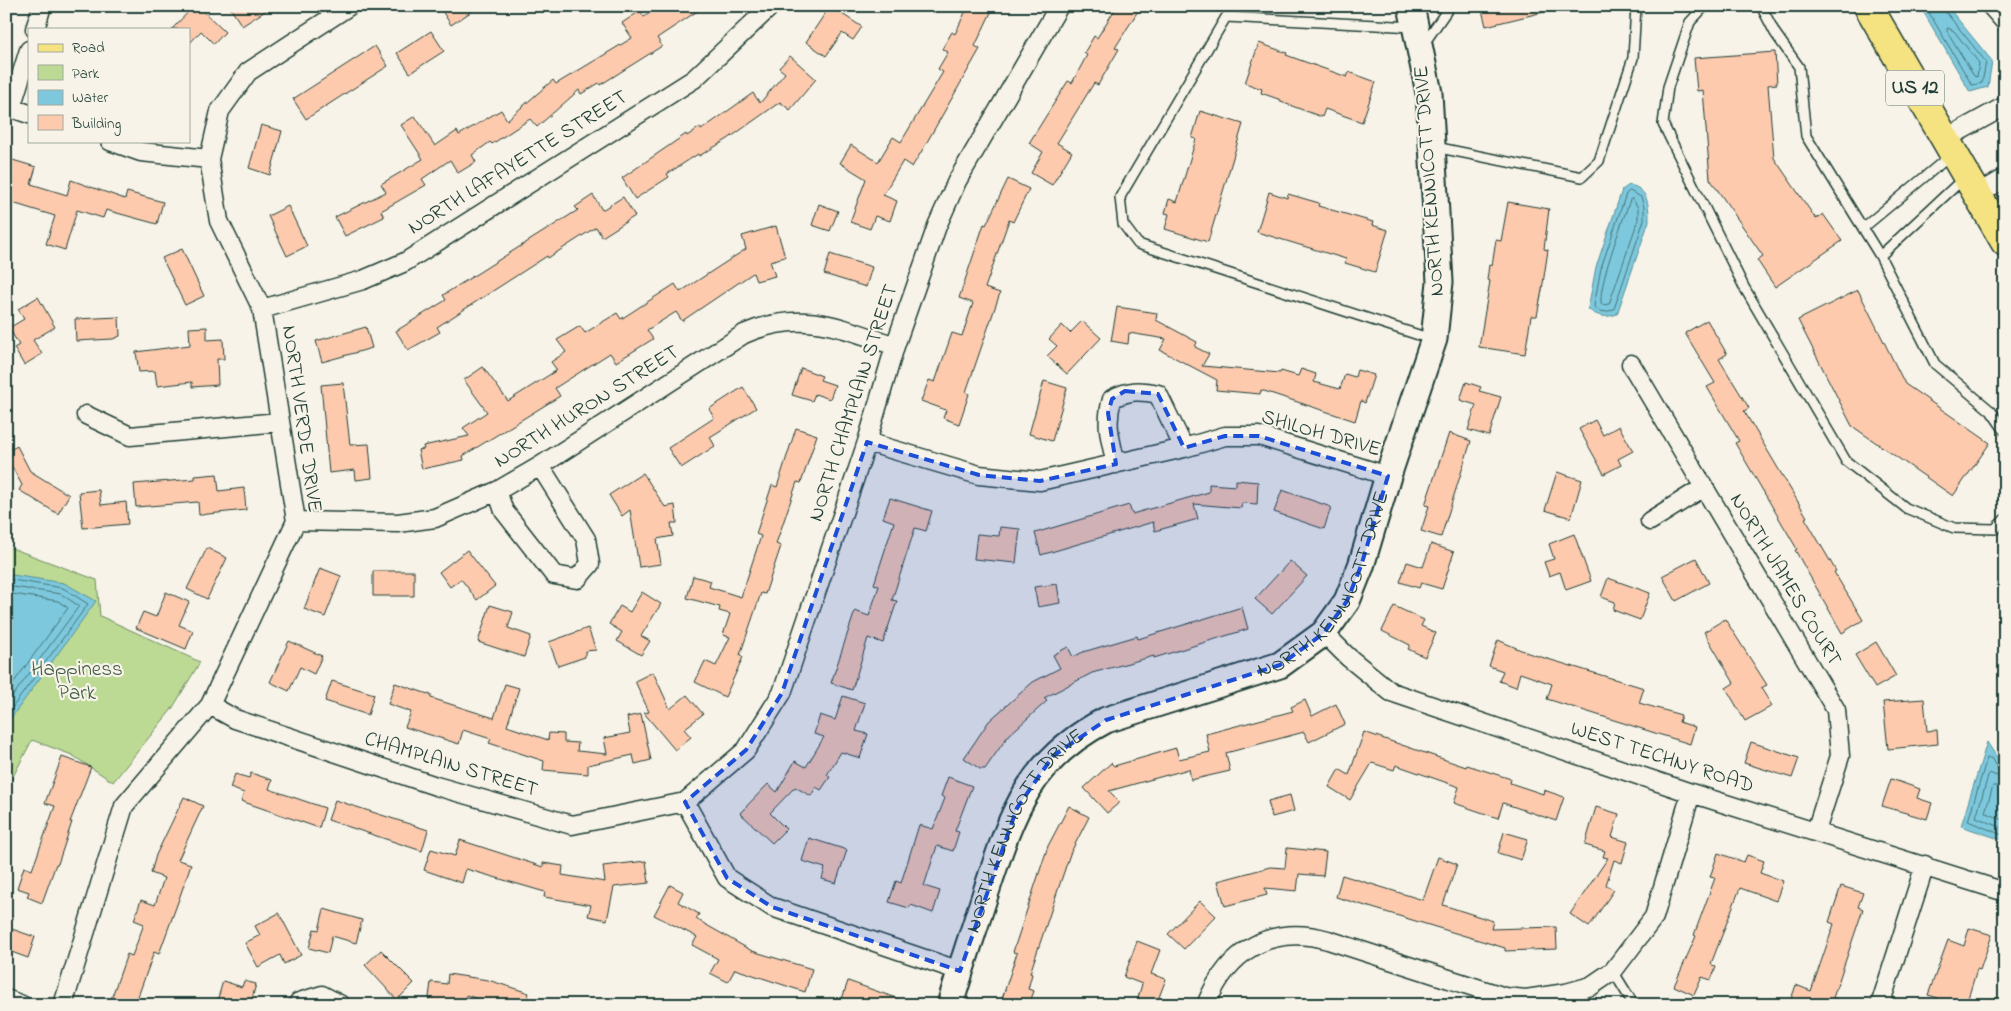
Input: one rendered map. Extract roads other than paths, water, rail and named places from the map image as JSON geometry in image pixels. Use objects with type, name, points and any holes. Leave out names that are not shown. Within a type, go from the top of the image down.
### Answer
[{"type":"main road","name":"US 12","points":[[1868,6],[2005,242]]},
{"type":"street","points":[[35,28],[42,6]]},
{"type":"street","name":"NORTH VERDE DRIVE","points":[[63,1005],[124,806],[210,705],[296,521],[262,309],[219,221],[209,159],[220,111],[248,72],[349,6]]},
{"type":"street","name":"NORTH LAFAYETTE STREET","points":[[262,309],[363,280],[406,262],[694,79],[771,6]]},
{"type":"street","name":"NORTH CHAMPLAIN STREET","points":[[685,802],[746,750],[782,693],[867,442],[895,346],[925,258],[957,180],[1059,6]]},
{"type":"street","points":[[1991,6],[2005,22]]},
{"type":"street","name":"NORTH KENNICOTT DRIVE","points":[[950,1005],[1017,808],[1039,772],[1059,751],[1086,730],[1106,720],[1280,665],[1324,633],[1347,601],[1362,566],[1388,476],[1434,340],[1440,282],[1428,94],[1416,27]]},
{"type":"street","points":[[28,53],[9,107],[28,114]]},
{"type":"street","points":[[1949,146],[2005,106]]},
{"type":"street","points":[[113,142],[141,152],[209,159]]},
{"type":"street","points":[[1972,186],[2005,178]]},
{"type":"street","name":"NORTH HURON STREET","points":[[296,521],[398,523],[435,518],[497,491],[540,466],[744,334],[761,327],[782,322],[811,321],[828,324],[895,346]]},
{"type":"street","name":"NORTH JAMES COURT","points":[[1631,364],[1836,710],[1840,756],[1816,831]]},
{"type":"street","points":[[1116,464],[1107,424],[1108,413],[1112,398],[1125,391],[1142,391],[1158,394],[1184,448]]},
{"type":"street","points":[[86,416],[130,436],[279,422]]},
{"type":"street","name":"SHILOH DRIVE","points":[[867,442],[979,475],[1040,481],[1184,448],[1225,436],[1259,436],[1388,476]]},
{"type":"street","points":[[497,491],[504,511],[554,575],[578,579],[590,564],[586,539],[540,466]]},
{"type":"street","points":[[1650,521],[1704,487]]},
{"type":"street","name":"WEST TECHNY ROAD","points":[[1324,633],[1348,657],[1391,692],[1691,793],[2005,892]]},
{"type":"street","name":"CHAMPLAIN STREET","points":[[210,705],[235,719],[427,783],[572,825],[685,802]]},
{"type":"street","points":[[1206,1005],[1219,978],[1230,964],[1248,949],[1265,940],[1285,934],[1301,934],[1328,940],[1505,997],[1568,999],[1613,971],[1654,917],[1691,793]]},
{"type":"street","points":[[685,802],[727,878],[772,907],[960,971]]},
{"type":"street","points":[[1880,1005],[1924,866]]},
{"type":"street","points":[[298,1005],[299,1002],[322,995],[342,1005]]},
{"type":"street","points":[[6,999],[22,1005]]},
{"type":"lane","points":[[1434,340],[1138,244],[1123,224],[1120,197],[1226,17],[1416,27],[1450,6]]},
{"type":"lane","points":[[1432,147],[1582,177],[1599,161],[1633,58],[1636,6]]},
{"type":"lane","points":[[1706,6],[1690,22],[1668,87],[1663,124],[1749,295],[1846,460],[1906,508],[1954,528],[1995,529],[2005,519]]},
{"type":"lane","points":[[1761,6],[1774,33],[1799,67],[1806,136],[1880,256],[1935,364],[1991,411],[2005,430]]},
{"type":"lane","points":[[1863,228],[1949,146]]},
{"type":"lane","points":[[1880,256],[1972,186]]},
{"type":"lane","points":[[1613,971],[1634,1005]]},
{"type":"water","points":[[1920,6],[1947,6],[1992,61],[1988,87],[1970,92]]},
{"type":"water","points":[[1629,185],[1644,193],[1648,203],[1649,221],[1617,314],[1602,316],[1588,309],[1596,267],[1622,190]]},
{"type":"water","points":[[6,574],[64,583],[96,601],[6,725]]},
{"type":"water","points":[[1987,742],[2005,770],[2005,841],[1961,826]]},
{"type":"park label","name":"Happiness Park","points":[[77,682]]}]
